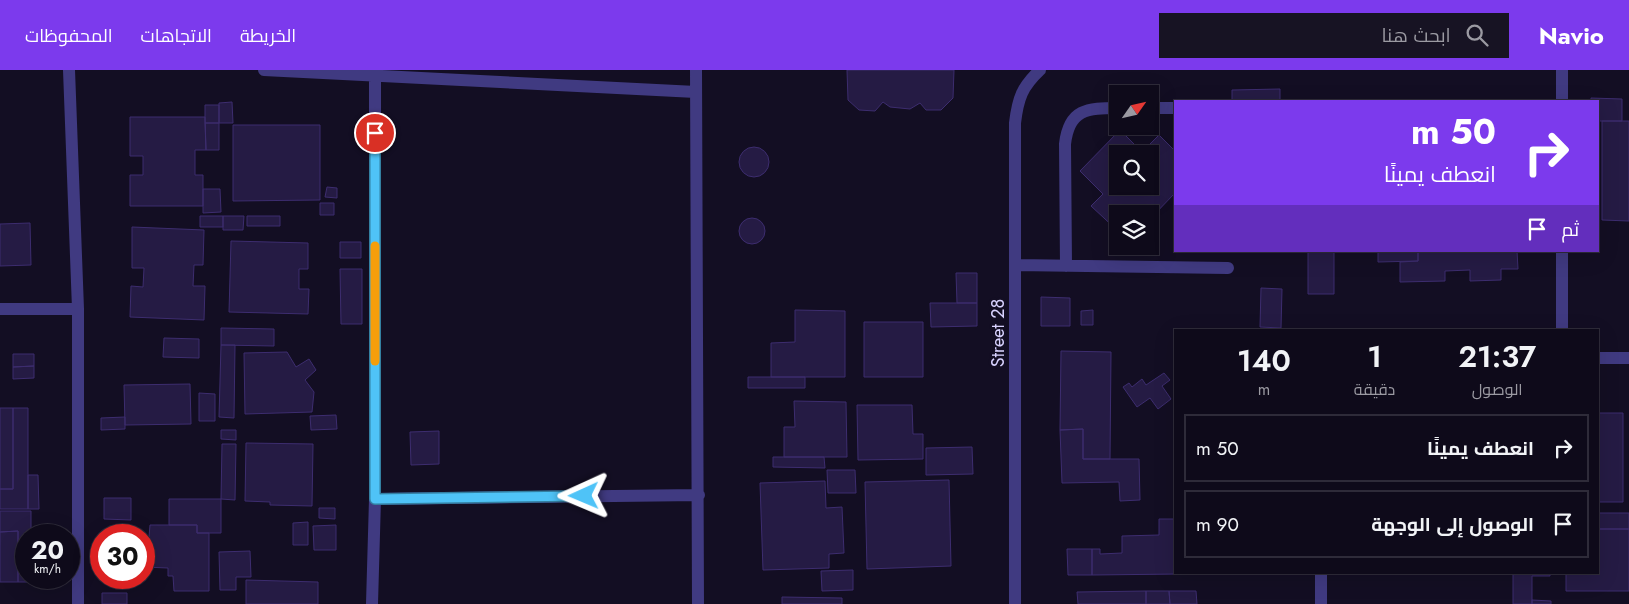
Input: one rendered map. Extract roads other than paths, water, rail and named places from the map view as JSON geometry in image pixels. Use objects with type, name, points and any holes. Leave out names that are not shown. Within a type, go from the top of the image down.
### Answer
[{"type":"street","points":[[70,70],[78,309],[78,604]]},
{"type":"street","points":[[264,70],[696,92]]},
{"type":"street","points":[[696,70],[698,604]]},
{"type":"street","name":"Street 28","points":[[1015,604],[1015,123],[1018,102],[1027,82],[1040,70]]},
{"type":"street","points":[[1562,70],[1562,100]]},
{"type":"street","points":[[372,604],[375,499],[376,76]]},
{"type":"street","points":[[1159,108],[1174,108]]},
{"type":"street","points":[[1066,266],[1066,130],[1074,118],[1085,110],[1109,109]]},
{"type":"street","points":[[1562,252],[1562,329]]},
{"type":"street","points":[[1015,265],[1228,268]]},
{"type":"street","points":[[0,309],[78,309]]},
{"type":"street","points":[[1599,358],[1629,358]]},
{"type":"street","points":[[375,499],[699,495]]},
{"type":"street","points":[[1321,574],[1321,604]]}]
